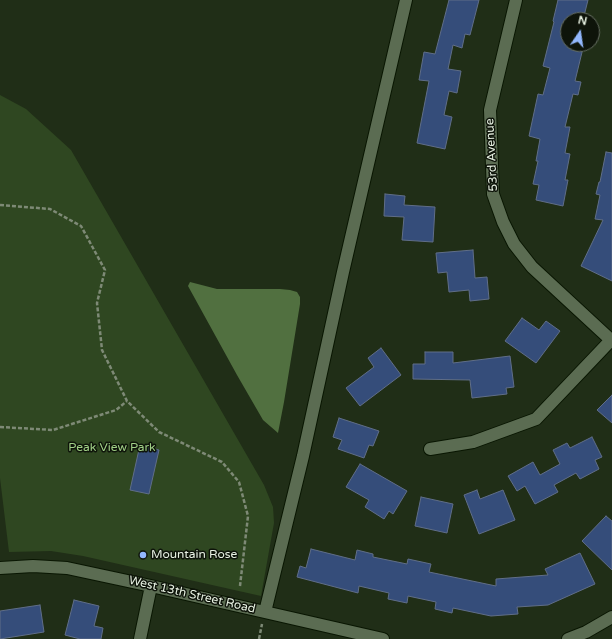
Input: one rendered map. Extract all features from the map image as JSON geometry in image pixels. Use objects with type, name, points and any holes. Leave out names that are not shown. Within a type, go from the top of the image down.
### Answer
[{"type":"street","points":[[265,612],[303,456],[343,272],[406,0]]},
{"type":"street","name":"53rd Avenue","points":[[516,0],[490,110],[493,194],[503,222],[514,244],[532,267],[612,340]]},
{"type":"street","points":[[430,449],[473,442],[536,419],[612,340]]},
{"type":"street","name":"West 13th Street Road","points":[[0,568],[33,566],[67,568],[375,638]]},
{"type":"street","points":[[140,639],[150,586]]},
{"type":"street","points":[[568,639],[586,632],[612,617]]},
{"type":"path","points":[[0,206],[50,208],[81,226],[105,270],[97,303],[102,350],[127,401],[159,432],[222,462],[239,482],[248,516],[240,586]]},
{"type":"path","points":[[0,426],[52,430],[116,410],[127,401]]},
{"type":"green space","name":"Peak View Park","points":[[0,95],[26,109],[71,150],[264,485],[273,507],[274,523],[261,596],[83,556],[51,551],[9,552],[0,478]]},
{"type":"shaded area","points":[[190,282],[217,289],[290,290],[297,292],[300,297],[278,433],[263,420],[188,286]]},
{"type":"building","points":[[449,0],[479,0],[470,35],[465,34],[462,48],[453,45],[448,69],[461,71],[457,93],[449,91],[444,115],[452,117],[445,149],[417,143],[429,81],[419,80],[424,52],[435,54]]},
{"type":"building","points":[[558,0],[588,0],[585,12],[560,12],[560,52],[582,52],[575,81],[581,82],[578,95],[573,94],[565,127],[570,127],[565,153],[570,154],[565,180],[568,180],[563,206],[536,200],[539,185],[533,184],[538,161],[536,161],[540,139],[529,136],[538,94],[543,95],[550,68],[543,66]]},
{"type":"building","points":[[606,152],[612,153],[612,281],[581,266],[603,220],[595,219],[600,195],[596,194]]},
{"type":"building","points":[[385,194],[405,196],[404,205],[435,207],[433,242],[402,240],[404,217],[384,216]]},
{"type":"building","points":[[473,250],[475,278],[487,277],[489,299],[470,301],[469,290],[449,292],[447,272],[438,273],[436,253]]},
{"type":"building","points":[[522,318],[539,330],[546,321],[560,331],[536,363],[505,341]]},
{"type":"building","points":[[381,348],[401,375],[360,406],[346,388],[374,367],[368,358]]},
{"type":"building","points":[[425,352],[453,352],[453,363],[510,356],[514,387],[506,388],[507,394],[472,398],[470,380],[413,379],[413,364],[425,364]]},
{"type":"building","points":[[612,395],[612,423],[597,410]]},
{"type":"building","points":[[339,418],[379,431],[373,446],[369,445],[364,458],[338,449],[342,440],[333,437]]},
{"type":"building","points":[[592,437],[602,457],[595,460],[599,469],[580,479],[576,473],[554,485],[558,492],[535,504],[525,486],[517,491],[508,476],[533,462],[540,475],[560,464],[553,450],[567,443],[570,448]]},
{"type":"building","points":[[140,445],[159,450],[149,494],[130,490]]},
{"type":"building","points":[[360,464],[407,491],[393,514],[389,511],[384,519],[365,507],[369,500],[346,487]]},
{"type":"building","points":[[477,490],[480,499],[503,490],[515,520],[479,534],[464,495]]},
{"type":"building","points":[[421,497],[453,504],[447,533],[415,526]]},
{"type":"building","points":[[606,516],[612,521],[612,570],[582,541]]},
{"type":"building","points":[[311,549],[355,560],[357,550],[373,554],[373,557],[407,564],[408,559],[431,564],[429,572],[496,586],[496,579],[548,575],[545,569],[580,553],[595,584],[548,605],[517,607],[518,614],[491,616],[453,608],[452,613],[435,609],[436,602],[408,596],[407,603],[388,599],[389,593],[359,586],[358,593],[297,577],[300,566],[306,568]]},
{"type":"building","points":[[74,600],[99,606],[94,626],[103,628],[101,639],[80,639],[65,635]]},
{"type":"building","points":[[40,605],[44,632],[0,639],[0,611]]},
{"type":"place","name":"Mountain Rose","points":[[143,555]]}]
